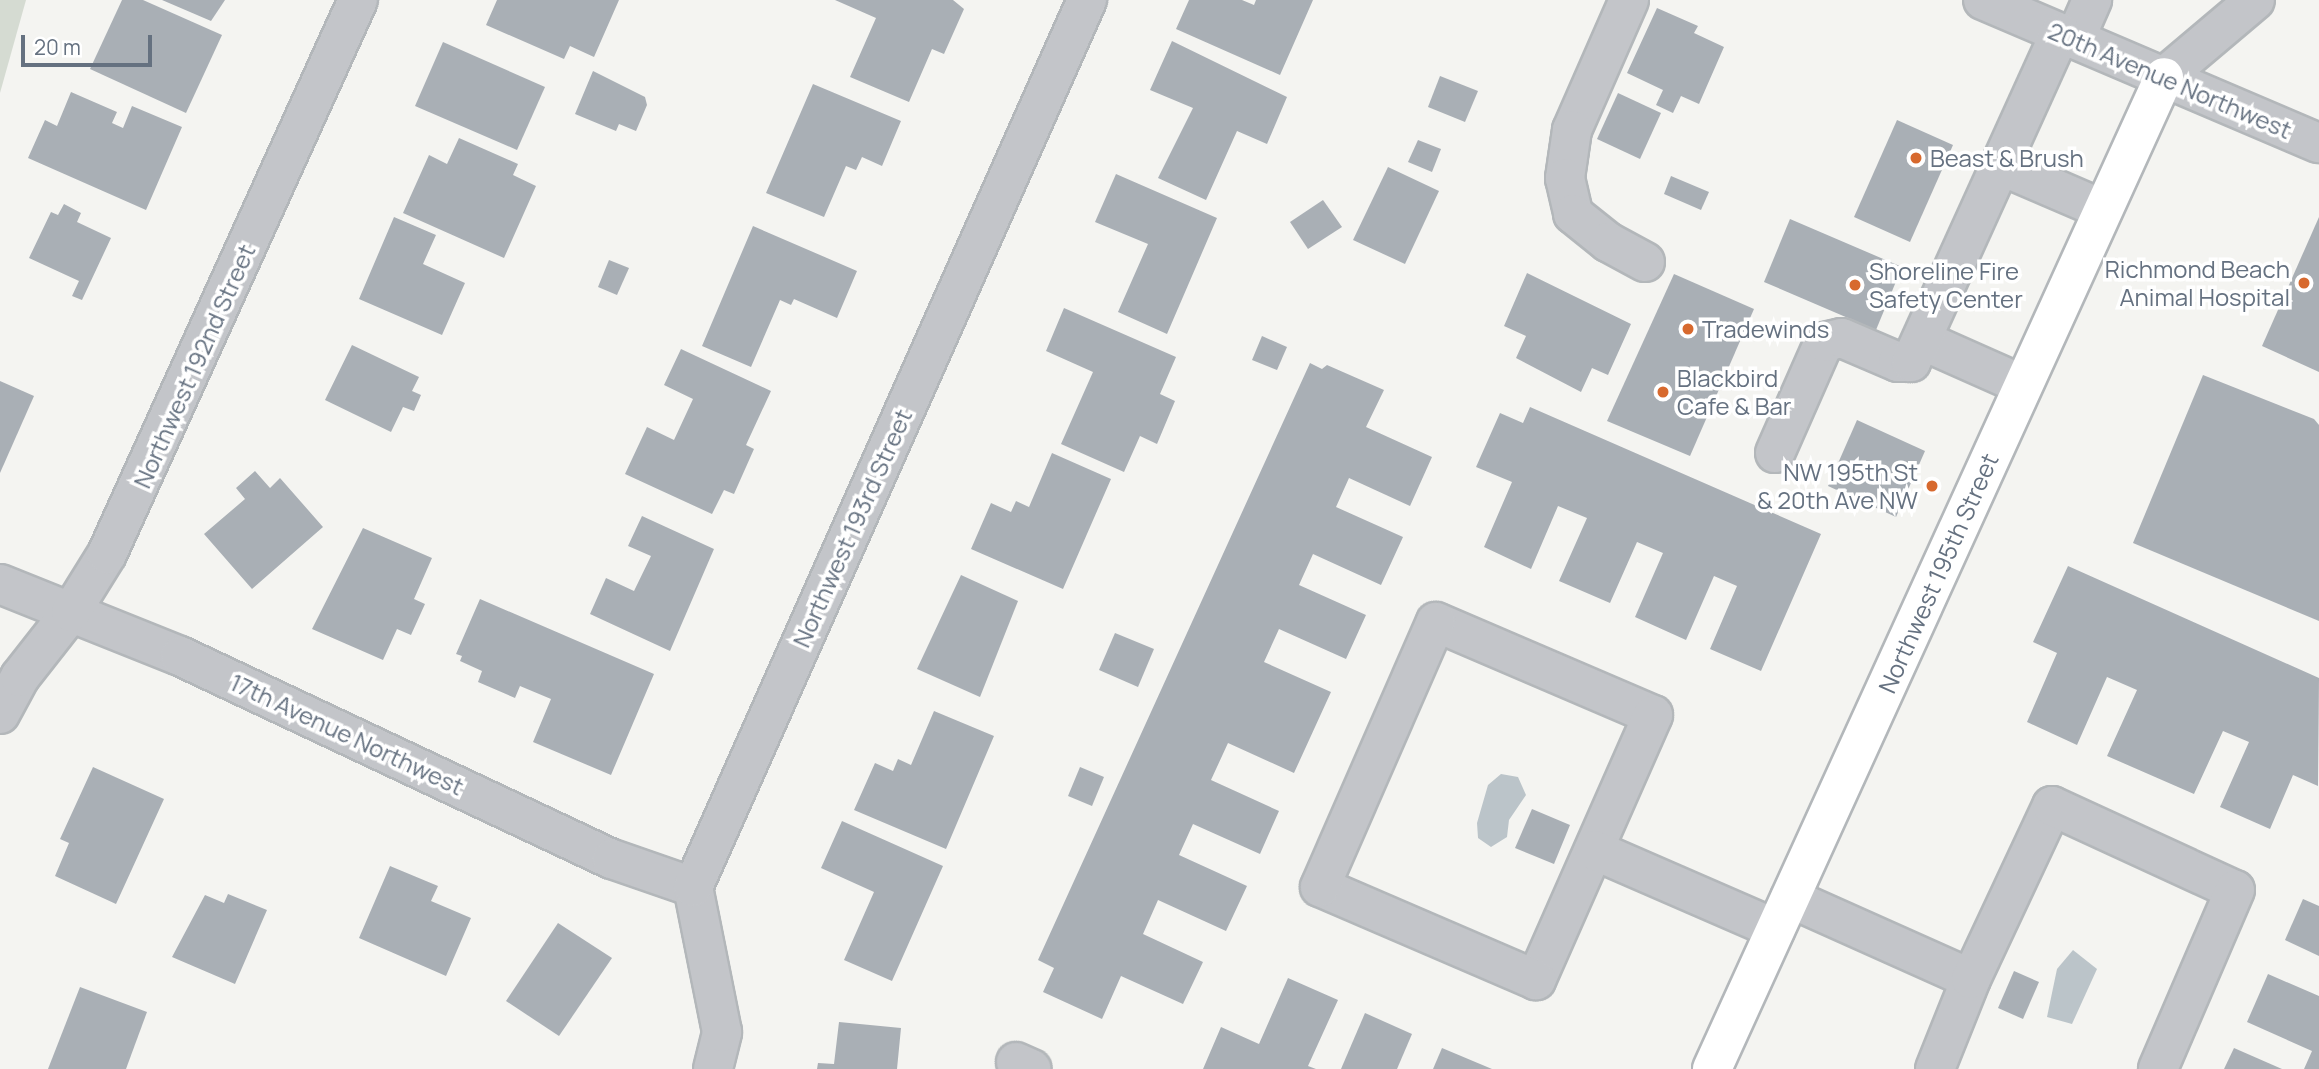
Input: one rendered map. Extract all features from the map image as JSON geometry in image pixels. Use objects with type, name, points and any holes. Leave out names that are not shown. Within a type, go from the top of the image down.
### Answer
[{"type":"main road","name":"Northwest 195th Street","points":[[1712,1069],[2164,77]]},
{"type":"street","name":"Northwest 192nd Street","points":[[0,714],[44,641],[71,612],[131,506],[358,0]]},
{"type":"street","name":"Northwest 193rd Street","points":[[694,887],[1087,0]]},
{"type":"street","points":[[1629,0],[1572,130],[1565,178],[1573,214],[1608,242],[1645,262]]},
{"type":"street","name":"20th Avenue Northwest","points":[[1983,0],[2319,143]]},
{"type":"street","points":[[1775,453],[1824,342],[1842,338],[1898,362],[1911,362],[1924,341],[2002,166],[2068,36],[2092,0]]},
{"type":"street","points":[[2164,77],[2255,0]]},
{"type":"street","points":[[2002,166],[2102,209]]},
{"type":"street","points":[[1924,341],[2023,385]]},
{"type":"street","name":"17th Avenue Northwest","points":[[0,584],[180,656],[612,859],[694,887]]},
{"type":"street","points":[[1436,622],[1653,715],[1594,850],[1536,980],[1320,887],[1436,622]]},
{"type":"street","points":[[1935,1069],[1971,979],[2052,806],[2235,890],[2158,1069]]},
{"type":"street","points":[[1594,850],[1971,979]]},
{"type":"street","points":[[694,887],[722,1032],[712,1069]]},
{"type":"shaded area","points":[[0,0],[26,0],[0,93]]},
{"type":"shaded area","points":[[1501,774],[1518,777],[1526,795],[1509,820],[1507,837],[1491,847],[1478,838],[1477,823],[1488,785]]},
{"type":"shaded area","points":[[2073,950],[2097,969],[2072,1024],[2047,1017],[2057,969]]},
{"type":"building","points":[[122,0],[143,0],[222,35],[186,113],[90,69]]},
{"type":"building","points":[[162,0],[225,0],[211,21]]},
{"type":"building","points":[[497,0],[619,0],[594,57],[570,46],[564,59],[486,25]]},
{"type":"building","points":[[835,0],[953,0],[964,9],[944,54],[932,49],[909,102],[850,77],[876,18]]},
{"type":"building","points":[[1189,0],[1242,0],[1254,5],[1256,0],[1313,0],[1280,75],[1176,29]]},
{"type":"building","points":[[1657,8],[1698,26],[1694,33],[1724,47],[1699,104],[1681,96],[1673,113],[1656,105],[1663,90],[1627,73]]},
{"type":"building","points":[[1172,41],[1287,97],[1267,144],[1237,131],[1206,200],[1158,178],[1193,108],[1150,90]]},
{"type":"building","points":[[443,42],[545,87],[517,150],[415,106]]},
{"type":"building","points":[[593,71],[645,97],[647,105],[636,131],[619,124],[616,131],[575,114]]},
{"type":"building","points":[[1440,76],[1478,91],[1465,122],[1428,107]]},
{"type":"building","points":[[813,84],[901,121],[882,166],[862,157],[856,170],[846,166],[824,217],[766,193]]},
{"type":"building","points":[[71,92],[117,112],[112,123],[123,128],[132,106],[182,127],[146,210],[28,158],[45,120],[57,126]]},
{"type":"building","points":[[1618,93],[1661,113],[1640,159],[1597,139]]},
{"type":"building","points":[[1897,120],[1953,145],[1910,242],[1854,217]]},
{"type":"building","points":[[459,138],[518,164],[513,175],[536,186],[504,258],[403,213],[429,155],[447,164]]},
{"type":"building","points":[[1418,140],[1441,149],[1432,172],[1408,162]]},
{"type":"building","points":[[1388,167],[1439,191],[1405,264],[1353,240]]},
{"type":"building","points":[[1116,174],[1217,218],[1167,334],[1118,312],[1148,244],[1095,222]]},
{"type":"building","points":[[1671,176],[1709,192],[1701,210],[1664,194]]},
{"type":"building","points":[[1323,200],[1342,227],[1308,249],[1290,222]]},
{"type":"building","points":[[64,204],[81,213],[77,222],[111,238],[82,300],[72,296],[79,281],[29,258],[51,212],[58,215]]},
{"type":"building","points":[[394,217],[436,235],[423,264],[465,283],[442,335],[359,299]]},
{"type":"building","name":"Richmond Beach Animal Hospital","points":[[2319,217],[2319,372],[2262,346]]},
{"type":"building","points":[[1790,219],[1902,267],[1876,330],[1764,282]]},
{"type":"building","points":[[753,226],[857,271],[837,318],[794,299],[791,305],[780,300],[751,367],[702,346]]},
{"type":"building","points":[[609,260],[629,268],[617,295],[598,287]]},
{"type":"building","points":[[1527,273],[1631,324],[1608,375],[1592,368],[1581,392],[1516,358],[1526,336],[1504,326]]},
{"type":"building","points":[[1674,274],[1754,309],[1690,456],[1607,421]]},
{"type":"building","points":[[1064,308],[1176,357],[1160,394],[1175,401],[1157,444],[1140,436],[1124,472],[1061,444],[1093,372],[1046,351]]},
{"type":"building","points":[[1262,336],[1287,347],[1277,370],[1252,360]]},
{"type":"building","points":[[352,345],[419,377],[412,391],[421,395],[414,411],[403,407],[391,432],[325,400]]},
{"type":"building","points":[[681,349],[771,391],[746,445],[754,449],[734,494],[724,490],[712,514],[625,474],[647,427],[674,440],[693,399],[664,385]]},
{"type":"building","points":[[1310,363],[1322,369],[1327,365],[1384,390],[1366,427],[1432,457],[1410,506],[1349,478],[1336,507],[1403,537],[1381,585],[1313,554],[1299,585],[1366,615],[1346,659],[1279,629],[1264,662],[1331,692],[1294,773],[1228,743],[1211,780],[1279,811],[1260,854],[1193,824],[1179,855],[1247,886],[1226,931],[1158,900],[1143,934],[1203,962],[1183,1004],[1121,976],[1102,1019],[1043,992],[1054,968],[1038,960]]},
{"type":"building","points":[[2203,375],[2314,419],[2319,425],[2319,621],[2133,543]]},
{"type":"building","points":[[0,381],[34,396],[0,473]]},
{"type":"building","points":[[1530,407],[1821,534],[1761,671],[1710,649],[1737,586],[1714,576],[1686,640],[1635,617],[1663,553],[1637,542],[1610,603],[1559,581],[1587,518],[1558,506],[1531,569],[1484,547],[1512,482],[1476,467],[1500,413],[1523,423]]},
{"type":"building","points":[[1857,420],[1925,451],[1896,517],[1828,486]]},
{"type":"building","points":[[1052,453],[1111,479],[1063,589],[971,549],[991,503],[1011,512],[1016,501],[1029,507]]},
{"type":"building","points":[[255,471],[270,488],[280,478],[323,527],[252,589],[204,534],[245,499],[236,488]]},
{"type":"building","points":[[642,516],[714,549],[670,651],[590,614],[606,578],[634,591],[651,556],[628,546]]},
{"type":"building","points":[[363,528],[432,558],[414,599],[425,604],[411,635],[397,629],[383,660],[312,629]]},
{"type":"building","points":[[2068,566],[2319,678],[2318,786],[2293,775],[2270,829],[2220,807],[2249,742],[2223,731],[2194,794],[2107,756],[2137,690],[2107,677],[2077,745],[2027,722],[2057,653],[2033,642]]},
{"type":"building","points":[[961,575],[1018,601],[980,697],[917,669]]},
{"type":"building","points":[[480,599],[654,674],[611,775],[533,742],[551,699],[520,686],[515,698],[478,682],[482,671],[460,661],[462,656],[456,654]]},
{"type":"building","points":[[1115,633],[1154,649],[1138,687],[1099,670]]},
{"type":"building","points":[[934,711],[994,736],[946,849],[854,810],[875,763],[893,771],[898,759],[911,765]]},
{"type":"building","points":[[93,767],[164,799],[116,904],[55,876],[69,843],[60,839]]},
{"type":"building","points":[[1080,767],[1104,777],[1092,806],[1068,796]]},
{"type":"building","points":[[1532,809],[1570,825],[1554,864],[1515,848]]},
{"type":"building","points":[[842,821],[943,866],[892,981],[844,960],[874,892],[821,868]]},
{"type":"building","points":[[390,866],[438,886],[431,901],[471,918],[446,976],[359,938]]},
{"type":"building","points":[[228,894],[267,910],[235,984],[172,957],[205,895],[224,903]]},
{"type":"building","points":[[2303,899],[2319,906],[2319,956],[2285,940]]},
{"type":"building","points":[[558,923],[612,958],[559,1036],[506,1001]]},
{"type":"building","points":[[2014,971],[2039,982],[2023,1019],[1998,1008]]},
{"type":"building","points":[[2268,974],[2319,996],[2319,1069],[2304,1069],[2312,1051],[2247,1022]]},
{"type":"building","points":[[1288,978],[1338,1000],[1308,1066],[1316,1069],[1203,1069],[1221,1027],[1259,1044]]},
{"type":"building","points":[[80,987],[147,1012],[126,1069],[48,1069]]},
{"type":"building","points":[[1365,1013],[1412,1034],[1397,1069],[1341,1069]]},
{"type":"building","points":[[839,1022],[901,1028],[897,1069],[817,1069],[818,1063],[834,1064]]},
{"type":"building","points":[[1442,1048],[1492,1069],[1433,1069]]},
{"type":"building","points":[[2234,1048],[2282,1069],[2224,1069]]},
{"type":"place","name":"Beast & Brush","points":[[1916,158]]},
{"type":"place","name":"Richmond Beach Animal Hospital","points":[[2304,283]]},
{"type":"place","name":"Shoreline Fire Safety Center","points":[[1855,285]]},
{"type":"place","name":"Tradewinds","points":[[1688,329]]},
{"type":"place","name":"Blackbird Cafe & Bar","points":[[1663,392]]},
{"type":"place","name":"NW 195th St & 20th Ave NW","points":[[1932,486]]}]
